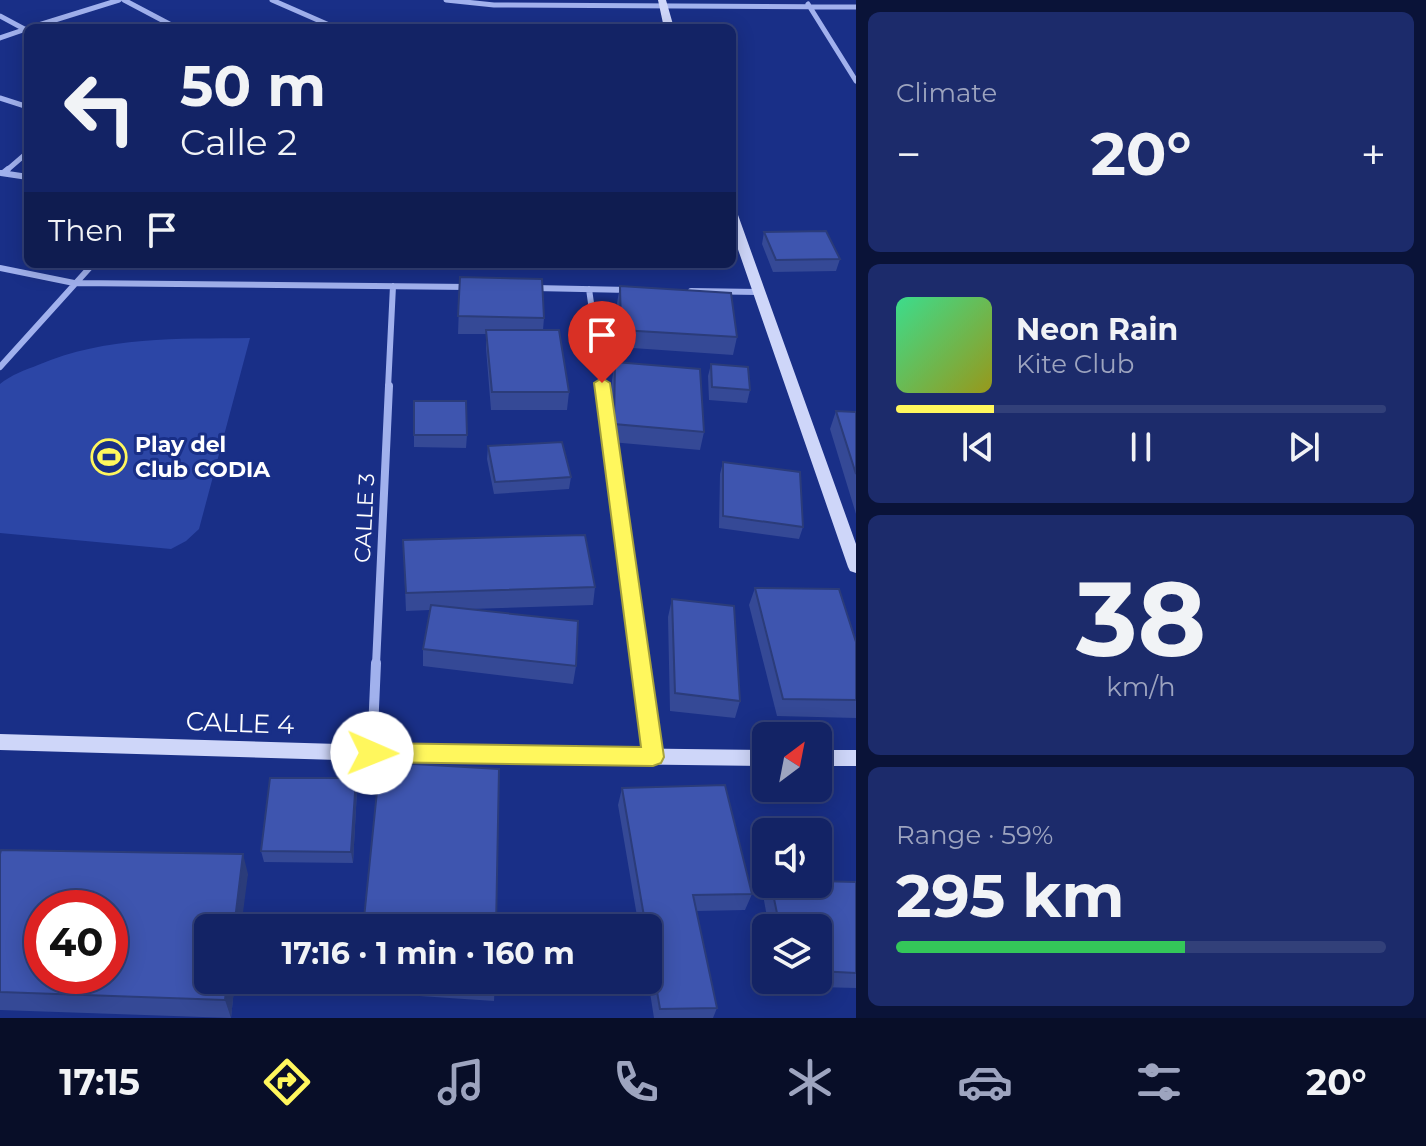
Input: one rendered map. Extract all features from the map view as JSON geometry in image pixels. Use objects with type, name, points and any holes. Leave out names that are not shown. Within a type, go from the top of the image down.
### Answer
[{"type":"street","points":[[44,24],[122,0],[169,24]]},
{"type":"street","points":[[272,0],[327,24]]},
{"type":"street","points":[[446,0],[494,5],[807,2],[856,7]]},
{"type":"street","points":[[807,2],[855,78]]},
{"type":"street","points":[[663,3],[668,24]]},
{"type":"street","points":[[0,16],[24,27]]},
{"type":"street","points":[[0,38],[24,30]]},
{"type":"street","points":[[0,98],[24,106]]},
{"type":"street","points":[[1,173],[24,155]]},
{"type":"street","points":[[1,173],[24,176]]},
{"type":"street","points":[[736,227],[856,567]]},
{"type":"street","points":[[0,268],[74,283],[483,287]]},
{"type":"street","points":[[0,367],[89,268]]},
{"type":"street","name":"CALLE 3","points":[[372,753],[393,286]]},
{"type":"street","points":[[529,288],[635,290]]},
{"type":"street","points":[[589,289],[653,757]]},
{"type":"street","points":[[681,290],[758,292]]},
{"type":"street","name":"CALLE 4","points":[[0,742],[372,753],[752,758]]},
{"type":"street","points":[[832,758],[856,758]]},
{"type":"shaded area","name":"Play del Club CODIA","points":[[250,338],[199,529],[186,541],[171,549],[0,533],[0,384],[13,375],[64,356],[116,344]]},
{"type":"building","points":[[826,231],[840,259],[776,260],[764,232]]},
{"type":"building","points":[[460,277],[542,279],[544,318],[458,316]]},
{"type":"building","points":[[620,286],[731,293],[737,337],[621,330]]},
{"type":"building","points":[[486,330],[559,330],[569,392],[492,392]]},
{"type":"building","points":[[615,362],[700,369],[704,432],[614,424]]},
{"type":"building","points":[[711,364],[748,367],[750,390],[712,387]]},
{"type":"building","points":[[414,401],[466,401],[467,435],[414,435]]},
{"type":"building","points":[[836,411],[856,412],[856,474]]},
{"type":"building","points":[[562,442],[571,477],[495,482],[488,446]]},
{"type":"building","points":[[723,462],[800,472],[803,527],[723,516]]},
{"type":"building","points":[[585,535],[595,587],[406,593],[403,540]]},
{"type":"building","points":[[755,588],[839,589],[856,642],[856,700],[783,699]]},
{"type":"building","points":[[672,599],[734,606],[740,701],[675,693]]},
{"type":"building","points":[[431,605],[578,621],[576,666],[423,649]]},
{"type":"building","points":[[380,762],[499,769],[496,914],[364,914]]},
{"type":"building","points":[[270,778],[356,778],[351,852],[261,851]]},
{"type":"building","points":[[725,785],[752,894],[693,895],[717,1008],[660,1009],[657,994],[662,994],[662,914],[644,914],[622,788]]},
{"type":"building","points":[[1,850],[243,854],[236,914],[194,914],[194,994],[226,994],[225,1000],[56,994],[128,994],[128,890],[24,890],[24,993],[0,992]]},
{"type":"building","points":[[832,881],[856,882],[856,973],[832,972],[832,914],[777,914],[774,898],[832,898]]},
{"type":"place","name":"Play del Club CODIA","points":[[109,457]]},
{"type":"route","points":[[372,753],[653,757],[602,383]]}]
